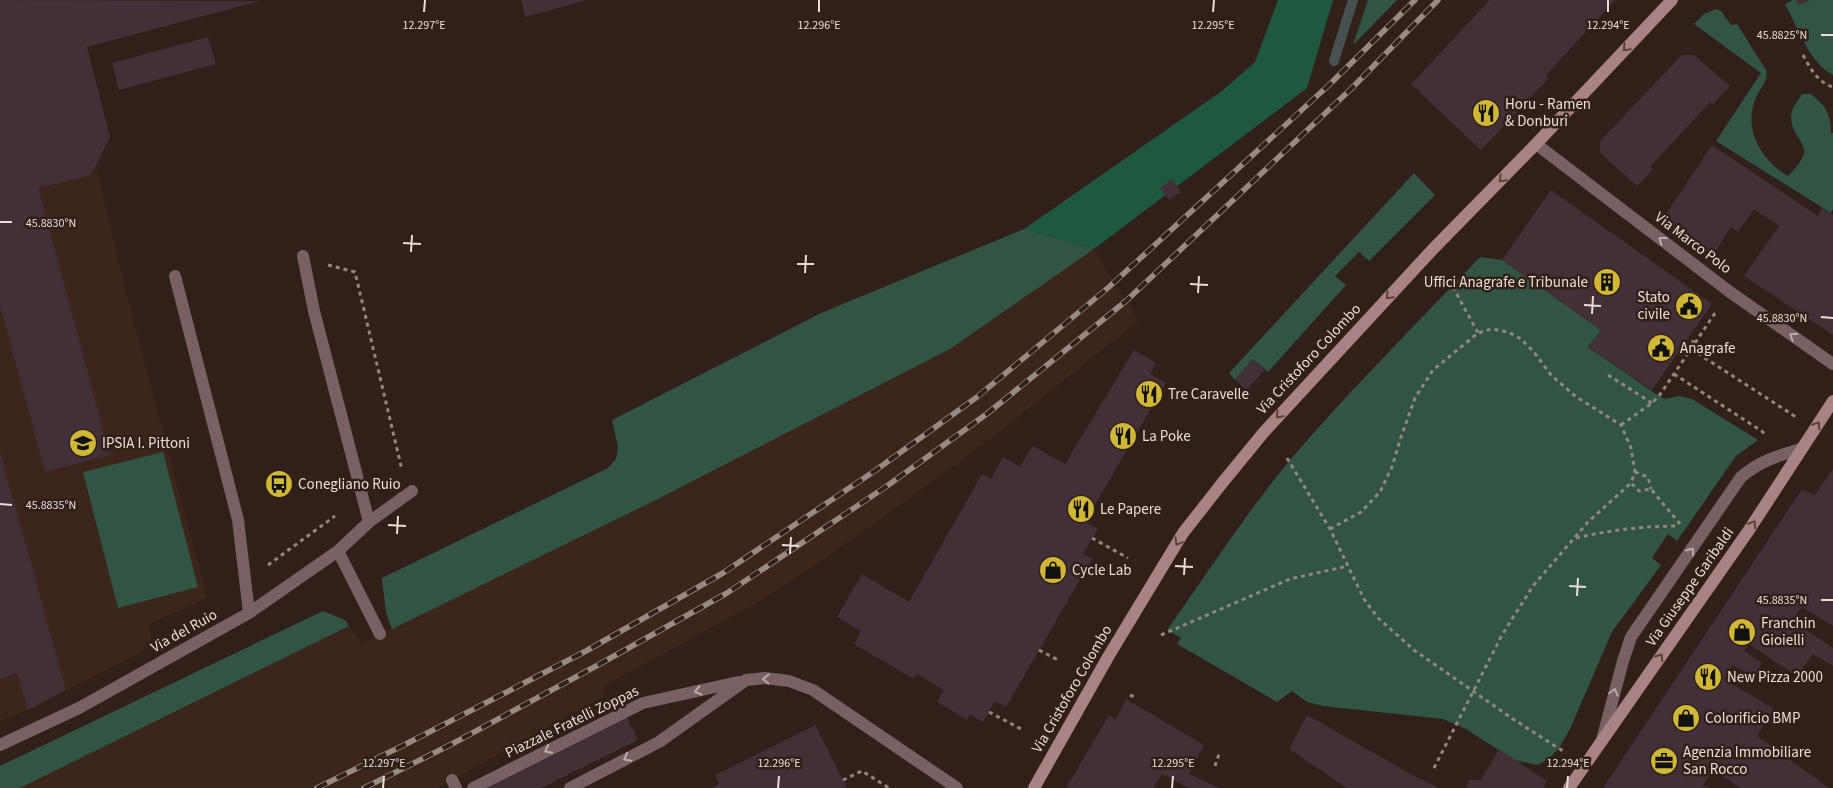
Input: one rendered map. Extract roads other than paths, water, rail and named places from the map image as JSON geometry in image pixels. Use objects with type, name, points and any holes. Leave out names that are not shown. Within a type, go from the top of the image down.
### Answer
[{"type":"street","name":"Via Cristoforo Colombo","points":[[1034,788],[1108,657],[1183,533],[1264,432],[1433,249],[1536,144],[1672,0]]},
{"type":"street","name":"Via Marco Polo","points":[[1536,144],[1730,292],[1833,364]]},
{"type":"street","points":[[304,259],[314,311],[369,522]]},
{"type":"street","points":[[175,276],[238,520],[249,613]]},
{"type":"street","name":"Via Giuseppe Garibaldi","points":[[1569,788],[1749,530],[1833,401]]},
{"type":"street","points":[[1602,740],[1631,637],[1741,477],[1754,466],[1771,458],[1801,450]]},
{"type":"street","name":"Via del Ruio","points":[[0,745],[78,708],[249,613],[338,551],[369,522],[412,491]]},
{"type":"street","points":[[338,551],[380,634]]},
{"type":"street","name":"Piazzale Fratelli Zoppas","points":[[474,788],[643,703],[746,680],[765,678],[789,681],[813,690],[957,788]]},
{"type":"street","points":[[570,788],[659,742],[746,680]]},
{"type":"waterway","points":[[1334,61],[1353,0]]},
{"type":"railway","points":[[317,788],[586,651],[723,573],[876,470],[977,397],[1109,287],[1330,84],[1415,0]]},
{"type":"railway","points":[[364,788],[452,744],[727,593],[887,486],[988,413],[1126,301],[1351,89],[1438,0]]},
{"type":"place","name":"Horu - Ramen & Donburi","points":[[1486,113]]},
{"type":"place","name":"Uffici Anagrafe e Tribunale","points":[[1607,282]]},
{"type":"place","name":"Stato civile","points":[[1689,306]]},
{"type":"place","name":"Anagrafe","points":[[1661,348]]},
{"type":"place","name":"Tre Caravelle","points":[[1149,394]]},
{"type":"place","name":"La Poke","points":[[1123,436]]},
{"type":"place","name":"IPSIA I. Pittoni","points":[[83,443]]},
{"type":"place","name":"Conegliano Ruio","points":[[279,484]]},
{"type":"place","name":"Le Papere","points":[[1081,509]]},
{"type":"place","name":"Cycle Lab","points":[[1053,570]]},
{"type":"place","name":"Franchin Gioielli","points":[[1742,632]]},
{"type":"place","name":"New Pizza 2000","points":[[1708,677]]},
{"type":"place","name":"Colorificio BMP","points":[[1686,718]]},
{"type":"place","name":"Agenzia Immobiliare San Rocco","points":[[1664,761]]}]
